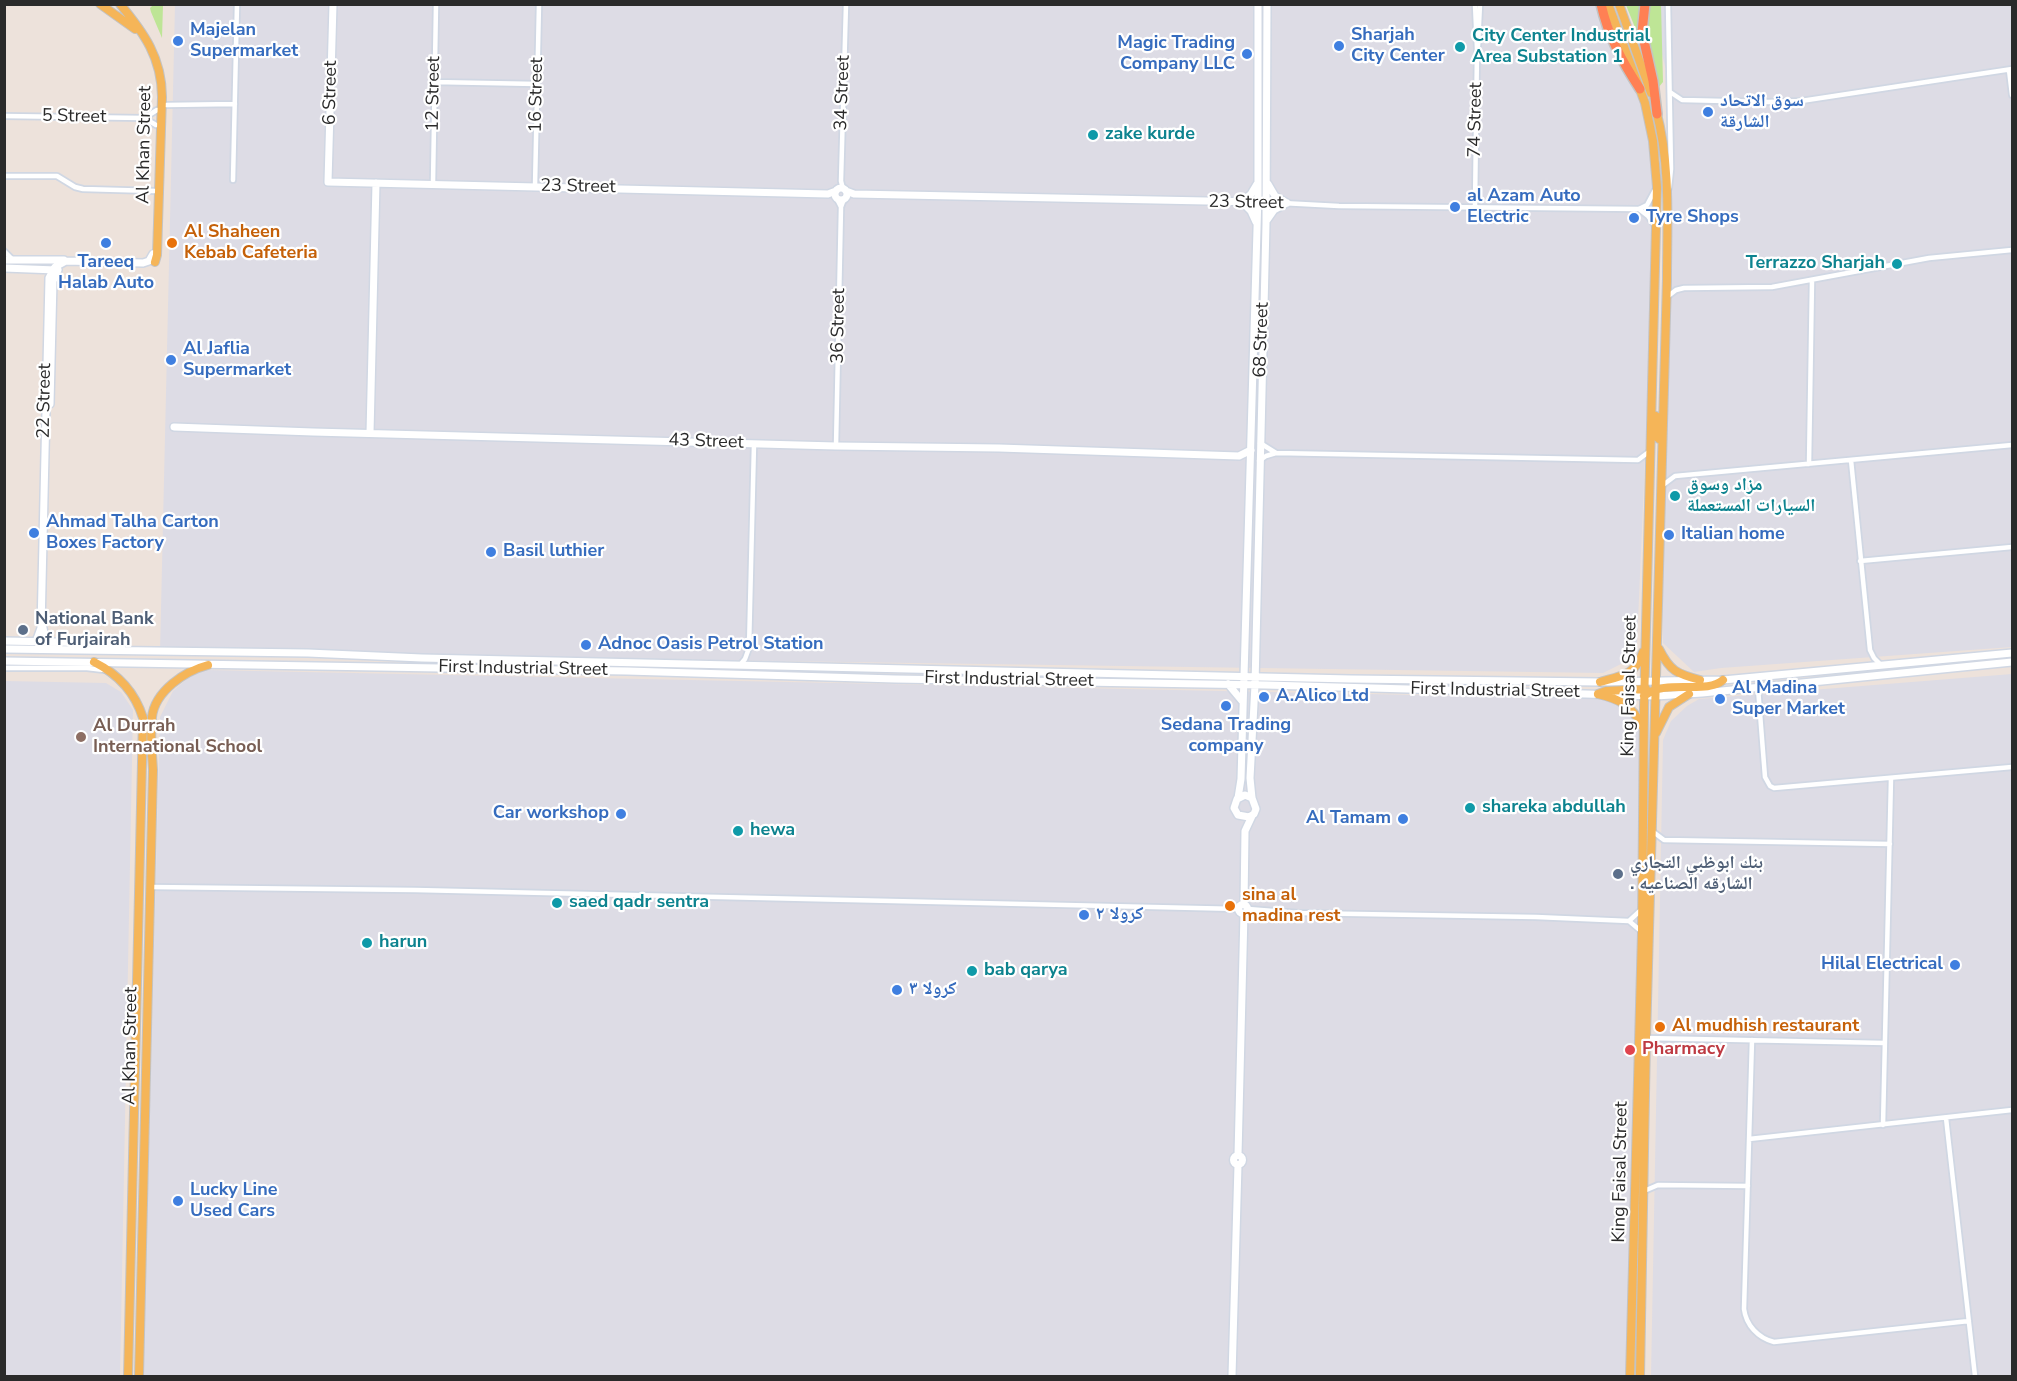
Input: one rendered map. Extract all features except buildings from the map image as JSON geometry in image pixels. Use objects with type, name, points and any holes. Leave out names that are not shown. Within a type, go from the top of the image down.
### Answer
[{"type":"highway","points":[[1600,4],[1614,43],[1640,89]]},
{"type":"highway","points":[[1645,4],[1642,32],[1653,81],[1657,114]]},
{"type":"main road","points":[[100,4],[135,29]]},
{"type":"main road","name":"Al Khan Street","points":[[115,4],[147,47],[154,68],[157,89],[154,258]]},
{"type":"main road","name":"Al Khan Street","points":[[120,4],[147,39],[157,59],[160,74],[162,89],[157,255],[154,258]]},
{"type":"main road","name":"King Faisal Street","points":[[1608,4],[1640,89],[1653,141],[1657,187],[1643,729],[1642,932],[1630,1377]]},
{"type":"main road","name":"King Faisal Street","points":[[1619,4],[1657,114],[1668,193],[1658,647],[1646,1038],[1640,1377]]},
{"type":"main road","points":[[1651,414],[1656,416],[1657,437],[1659,439],[1662,436]]},
{"type":"main road","points":[[1600,682],[1620,678],[1632,672],[1641,659],[1646,639]]},
{"type":"main road","points":[[1658,647],[1674,671],[1700,680]]},
{"type":"main road","points":[[94,662],[111,671]]},
{"type":"main road","name":"Al Khan Street","points":[[139,1377],[152,716],[163,695],[175,682],[192,670],[208,665]]},
{"type":"main road","name":"Al Khan Street","points":[[111,671],[132,693],[143,718],[128,1375]]},
{"type":"main road","points":[[1598,694],[1606,691],[1714,685],[1723,680]]},
{"type":"main road","points":[[1598,694],[1627,704],[1636,714],[1643,729]]},
{"type":"main road","points":[[1654,737],[1669,707],[1689,694]]},
{"type":"street","points":[[233,180],[237,4]]},
{"type":"street","name":"6 Street","points":[[328,182],[333,4]]},
{"type":"street","name":"12 Street","points":[[433,183],[435,4]]},
{"type":"street","name":"16 Street","points":[[535,186],[539,4]]},
{"type":"street","name":"34 Street","points":[[841,193],[846,4]]},
{"type":"street","name":"68 Street","points":[[1238,798],[1241,779],[1244,702],[1251,464],[1258,182],[1258,4]]},
{"type":"street","name":"68 Street","points":[[1252,798],[1250,778],[1255,685],[1266,224],[1267,4]]},
{"type":"street","name":"74 Street","points":[[1470,207],[1474,195],[1477,49],[1475,4]]},
{"type":"street","name":"74 Street","points":[[1477,49],[1480,4]]},
{"type":"street","points":[[1668,4],[1671,169],[1668,193]]},
{"type":"street","points":[[1258,20],[1262,31],[1262,92],[1267,102]]},
{"type":"street","points":[[1670,92],[1682,100],[1788,102],[2011,70],[2013,95]]},
{"type":"street","points":[[434,81],[537,84]]},
{"type":"street","points":[[1670,111],[1682,100]]},
{"type":"street","points":[[166,105],[235,105]]},
{"type":"street","points":[[144,118],[157,110]]},
{"type":"street","name":"5 Street","points":[[5,117],[144,118],[156,125]]},
{"type":"street","points":[[4,176],[57,176],[83,189],[155,191]]},
{"type":"street","name":"23 Street","points":[[328,182],[1639,209]]},
{"type":"street","points":[[1257,223],[1242,202],[1251,194],[1258,182]]},
{"type":"street","points":[[1266,182],[1275,196],[1287,203]]},
{"type":"street","points":[[370,433],[376,183]]},
{"type":"street","points":[[1656,228],[1648,216],[1639,209],[1647,205],[1657,187]]},
{"type":"street","name":"36 Street","points":[[836,446],[841,193]]},
{"type":"street","points":[[1470,207],[1474,195]]},
{"type":"street","points":[[1474,195],[1483,207]]},
{"type":"street","points":[[1266,224],[1274,210],[1287,203]]},
{"type":"street","points":[[1666,297],[1684,288],[1759,288],[1929,258],[2013,250]]},
{"type":"street","points":[[4,251],[13,260]]},
{"type":"street","points":[[4,260],[146,263],[154,258]]},
{"type":"street","points":[[4,268],[56,270],[69,264],[148,265],[154,258]]},
{"type":"street","points":[[56,270],[60,263],[70,261]]},
{"type":"street","name":"22 Street","points":[[36,642],[41,628],[48,281],[56,270]]},
{"type":"street","name":"22 Street","points":[[48,642],[43,631],[53,280],[56,270]]},
{"type":"street","points":[[1667,279],[1684,288]]},
{"type":"street","points":[[1809,464],[1812,280]]},
{"type":"street","name":"43 Street","points":[[174,427],[1239,456],[1251,450]]},
{"type":"street","points":[[1260,442],[1276,453]]},
{"type":"street","points":[[740,664],[745,659],[749,648],[754,444]]},
{"type":"street","points":[[1661,487],[1676,476],[2013,445]]},
{"type":"street","points":[[1641,463],[1651,450]]},
{"type":"street","points":[[1259,461],[1269,454],[1276,453],[1641,463],[1650,474]]},
{"type":"street","points":[[1239,456],[1251,464]]},
{"type":"street","points":[[1851,460],[1870,650],[1881,665]]},
{"type":"street","points":[[1661,466],[1676,476]]},
{"type":"street","points":[[1860,561],[2013,547]]},
{"type":"street","points":[[4,641],[109,643],[123,650]]},
{"type":"street","points":[[48,642],[54,649]]},
{"type":"street","points":[[749,648],[757,665]]},
{"type":"street","name":"First Industrial Street","points":[[4,649],[1600,682],[1689,694],[2013,662]]},
{"type":"street","points":[[1862,666],[1870,650]]},
{"type":"street","name":"First Industrial Street","points":[[1656,689],[1700,680],[1723,680],[2013,652]]},
{"type":"street","points":[[1229,675],[1237,669],[1245,657]]},
{"type":"street","points":[[1255,659],[1261,669],[1274,676]]},
{"type":"street","name":"First Industrial Street","points":[[4,661],[627,671],[1598,694]]},
{"type":"street","points":[[4,668],[87,668],[111,671]]},
{"type":"street","points":[[1228,684],[1244,702]]},
{"type":"street","points":[[1253,701],[1266,685]]},
{"type":"street","points":[[1758,688],[1765,777],[1770,786],[1779,789],[2013,767]]},
{"type":"street","points":[[1883,1125],[1891,778]]},
{"type":"street","points":[[1232,1377],[1238,1165],[1243,1160],[1238,1155],[1245,831],[1256,809],[1252,798],[1245,795],[1238,798],[1234,808],[1245,831]]},
{"type":"street","points":[[1238,815],[1245,818],[1252,816]]},
{"type":"street","points":[[1652,831],[1664,840],[1890,844]]},
{"type":"street","points":[[1652,850],[1664,840]]},
{"type":"street","points":[[150,887],[415,890],[1536,917],[1629,921],[1642,932]]},
{"type":"street","points":[[1629,921],[1641,909]]},
{"type":"street","points":[[1646,1038],[1885,1043]]},
{"type":"street","points":[[1752,1040],[1744,1314],[1749,1325],[1764,1339],[1774,1342],[1969,1321]]},
{"type":"street","points":[[1749,1139],[2013,1110]]},
{"type":"street","points":[[1946,1118],[1975,1377]]},
{"type":"street","points":[[1644,1175],[1658,1185]]},
{"type":"street","points":[[1643,1191],[1658,1185],[1748,1186]]},
{"type":"shaded area","points":[[1613,4],[1660,112],[1637,644],[1623,663],[1603,673],[160,652],[175,5]]},
{"type":"shaded area","points":[[1655,5],[2012,5],[2012,647],[1721,668],[1694,672],[1663,643],[1661,466],[1669,200],[1668,77],[1661,51]]},
{"type":"shaded area","points":[[207,670],[1609,699],[1629,713],[1642,733],[1628,1376],[143,1376],[160,717],[173,691],[195,672]]},
{"type":"shaded area","points":[[2012,674],[2012,1376],[1651,1376],[1663,740],[1671,721],[1687,706],[1699,699]]},
{"type":"shaded area","points":[[5,681],[106,683],[121,692],[133,710],[120,1376],[5,1376]]},
{"type":"green space","points":[[153,5],[163,5],[162,38],[151,12],[150,8]]},
{"type":"green space","points":[[1626,5],[1643,5],[1644,50]]},
{"type":"green space","points":[[1649,5],[1661,5],[1663,82],[1658,88],[1647,39]]},
{"type":"place","name":"Majelan Supermarket","points":[[178,41]]},
{"type":"place","name":"Sharjah City Center","points":[[1339,46]]},
{"type":"place","name":"City Center Industrial Area Substation 1","points":[[1460,47]]},
{"type":"place","name":"Magic Trading Company LLC","points":[[1247,54]]},
{"type":"place","name":"سوق الاتحاد الشارقة","points":[[1708,112]]},
{"type":"place","name":"zake kurde","points":[[1093,135]]},
{"type":"place","name":"al Azam Auto Electric","points":[[1455,207]]},
{"type":"place","name":"Tyre Shops","points":[[1634,218]]},
{"type":"place","name":"Tareeq Halab Auto","points":[[106,243]]},
{"type":"place","name":"Al Shaheen Kebab Cafeteria","points":[[172,243]]},
{"type":"place","name":"Terrazzo Sharjah","points":[[1897,264]]},
{"type":"place","name":"Al Jaflia Supermarket","points":[[171,360]]},
{"type":"place","name":"مزاد وسوق السيارات المستعملة","points":[[1675,496]]},
{"type":"place","name":"Ahmad Talha Carton Boxes Factory","points":[[34,533]]},
{"type":"place","name":"Italian home","points":[[1669,535]]},
{"type":"place","name":"Basil luthier","points":[[491,552]]},
{"type":"place","name":"National Bank of Furjairah","points":[[23,630]]},
{"type":"place","name":"Adnoc Oasis Petrol Station","points":[[586,645]]},
{"type":"place","name":"A.Alico Ltd","points":[[1264,697]]},
{"type":"place","name":"Al Madina Super Market","points":[[1720,699]]},
{"type":"place","name":"Sedana Trading company","points":[[1226,706]]},
{"type":"place","name":"Al Durrah International School","points":[[81,737]]},
{"type":"place","name":"shareka abdullah","points":[[1470,808]]},
{"type":"place","name":"Car workshop","points":[[621,814]]},
{"type":"place","name":"Al Tamam","points":[[1403,819]]},
{"type":"place","name":"hewa","points":[[738,831]]},
{"type":"place","name":"بنك ابوظبي التجاري . الشارقه الصناعيه","points":[[1618,874]]},
{"type":"place","name":"saed qadr sentra","points":[[557,903]]},
{"type":"place","name":"sina al madina rest","points":[[1230,906]]},
{"type":"place","name":"كرولا ٢","points":[[1084,915]]},
{"type":"place","name":"harun","points":[[367,943]]},
{"type":"place","name":"Hilal Electrical","points":[[1955,965]]},
{"type":"place","name":"bab qarya","points":[[972,971]]},
{"type":"place","name":"كرولا ٣","points":[[897,990]]},
{"type":"place","name":"Al mudhish restaurant","points":[[1660,1027]]},
{"type":"place","name":"Pharmacy","points":[[1630,1050]]},
{"type":"place","name":"Lucky Line Used Cars","points":[[178,1201]]}]
